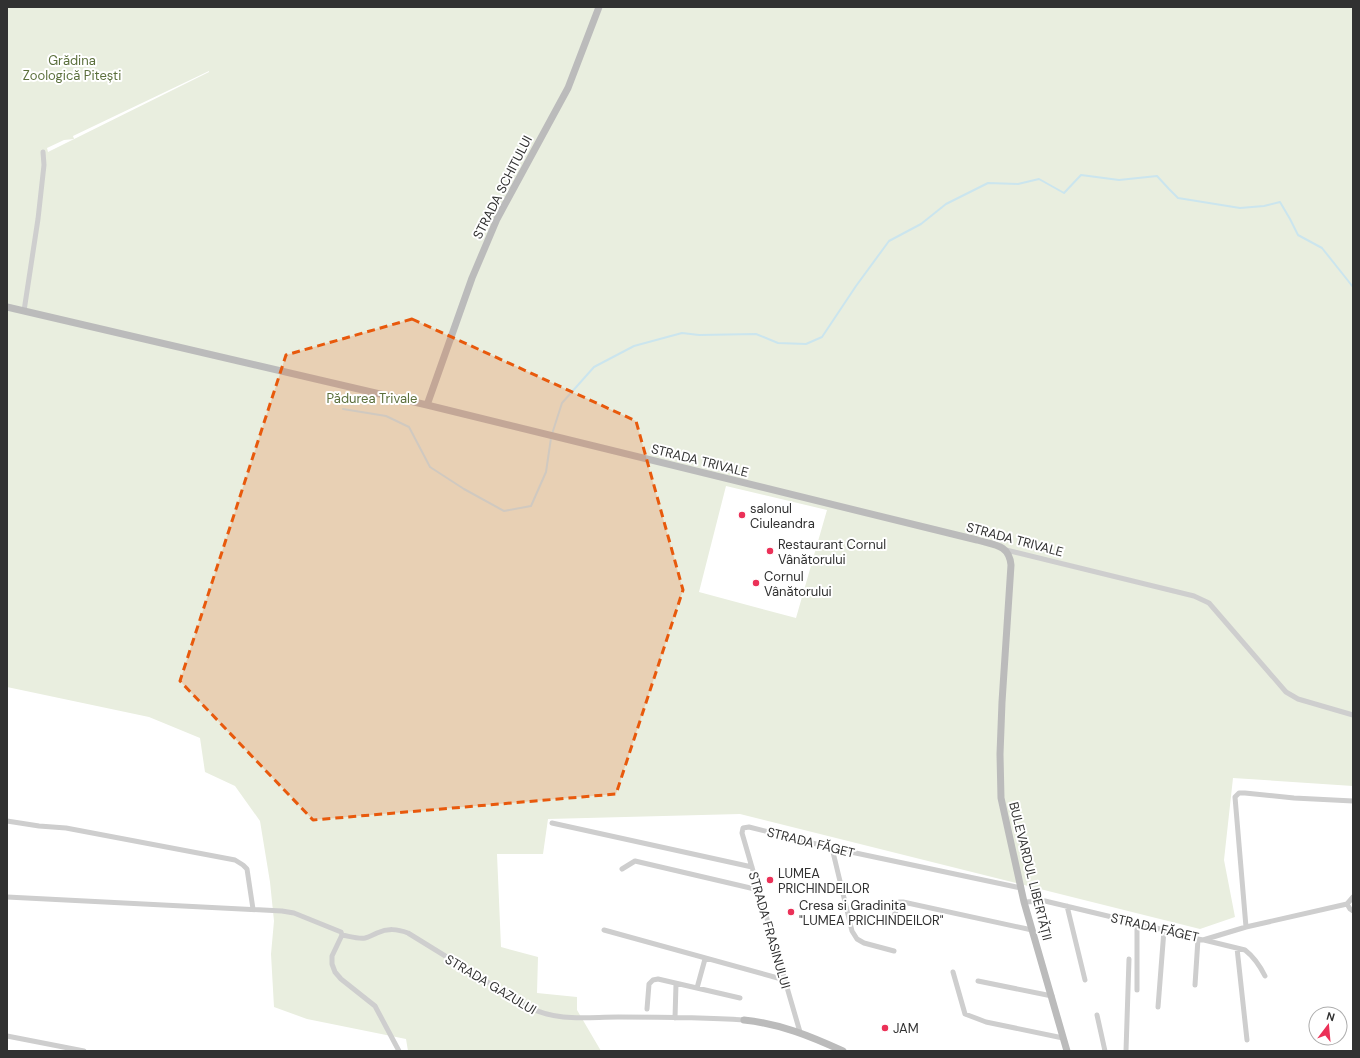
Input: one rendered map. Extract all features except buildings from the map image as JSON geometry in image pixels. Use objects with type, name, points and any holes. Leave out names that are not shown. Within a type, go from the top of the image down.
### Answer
[{"type":"main road","name":"STRADA SCHITULUI","points":[[427,405],[472,278],[497,219],[568,88],[599,7]]},
{"type":"main road","name":"STRADA TRIVALE","points":[[7,307],[427,405],[999,546],[1006,550]]},
{"type":"main road","name":"BULEVARDUL LIBERTĂȚII","points":[[1006,550],[1010,558],[1011,565],[1000,754],[1001,798],[1024,902],[1067,1051]]},
{"type":"main road","points":[[744,1020],[773,1024],[800,1032],[843,1051]]},
{"type":"street","points":[[24,311],[38,219],[44,165],[43,152]]},
{"type":"street","name":"STRADA TRIVALE","points":[[1006,550],[1194,596],[1204,600],[1215,609],[1290,696],[1353,715]]},
{"type":"street","points":[[1246,927],[1235,797],[1239,793],[1245,793],[1294,798],[1353,801]]},
{"type":"street","points":[[7,821],[66,828],[235,860],[243,864],[247,869],[253,909]]},
{"type":"street","points":[[552,823],[752,867]]},
{"type":"street","name":"STRADA FĂGET","points":[[743,828],[749,827],[832,848],[1021,888]]},
{"type":"street","name":"STRADA FRASINULUI","points":[[743,828],[742,833],[800,1032]]},
{"type":"street","points":[[832,848],[852,931],[857,939],[864,943],[894,951]]},
{"type":"street","points":[[622,869],[635,861],[759,890]]},
{"type":"street","points":[[7,897],[253,909],[294,913],[341,932],[342,935],[332,956],[332,964],[335,972],[341,979],[376,1006],[398,1046],[399,1051]]},
{"type":"street","points":[[1353,897],[1347,904],[1350,909],[1353,910]]},
{"type":"street","name":"STRADA FĂGET","points":[[1024,902],[1045,901],[1200,940],[1246,927],[1347,904]]},
{"type":"street","points":[[892,919],[899,902],[902,902],[1032,930]]},
{"type":"street","points":[[1067,906],[1085,980]]},
{"type":"street","points":[[1137,923],[1137,990]]},
{"type":"street","name":"STRADA GAZULUI","points":[[342,935],[365,938],[389,929],[398,930],[408,934],[528,1007],[547,1015],[574,1018],[744,1020]]},
{"type":"street","points":[[604,930],[785,980]]},
{"type":"street","points":[[1158,1007],[1164,930]]},
{"type":"street","points":[[1195,985],[1200,940],[1244,950],[1250,954],[1259,965],[1265,976]]},
{"type":"street","points":[[1237,948],[1247,1040]]},
{"type":"street","points":[[697,988],[705,959]]},
{"type":"street","points":[[1126,1051],[1129,959]]},
{"type":"street","points":[[953,972],[965,1014],[978,1018],[981,1021],[1063,1038]]},
{"type":"street","points":[[648,1009],[649,984],[651,981],[658,979],[740,998]]},
{"type":"street","points":[[978,981],[1052,996]]},
{"type":"street","points":[[675,1018],[676,984]]},
{"type":"street","points":[[1096,1015],[1105,1051]]},
{"type":"street","points":[[7,1036],[84,1051]]},
{"type":"highlighted area","points":[[412,319],[636,421],[683,590],[616,794],[313,820],[180,681],[286,355]]},
{"type":"green space","name":"Pădurea Trivale","points":[[7,7],[1353,7],[1353,786],[1233,778],[1224,860],[1235,917],[1200,929],[740,814],[548,819],[543,854],[497,854],[501,947],[538,957],[537,993],[577,997],[577,1010],[601,1051],[408,1051],[406,1039],[307,1019],[274,1007],[271,954],[274,921],[270,882],[260,821],[235,786],[205,772],[200,738],[149,717],[7,687]],"holes":[[[209,72],[48,152],[47,148],[64,140],[74,139],[73,136]],[[726,486],[827,510],[796,618],[699,592]]]},
{"type":"waterway","points":[[552,434],[562,403],[594,367],[634,346],[682,333],[699,335],[756,334],[778,343],[806,344],[822,337],[856,286],[889,241],[921,224],[946,204],[988,183],[1018,184],[1039,179],[1064,193],[1081,175],[1119,180],[1157,176],[1178,198],[1240,208],[1264,206],[1280,202],[1298,235],[1322,248],[1353,287]]},
{"type":"waterway","points":[[343,409],[386,416],[409,427],[430,467],[464,489],[504,511],[531,506],[546,472],[551,438]]},
{"type":"place","name":"salonul Ciuleandra","points":[[742,515]]},
{"type":"place","name":"Restaurant Cornul Vânătorului","points":[[770,551]]},
{"type":"place","name":"Cornul Vânătorului","points":[[756,583]]},
{"type":"place","name":"LUMEA PRICHINDEILOR","points":[[770,880]]},
{"type":"place","name":"Cresa si Gradinita \"LUMEA PRICHINDEILOR\"","points":[[791,912]]},
{"type":"place","name":"JAM","points":[[885,1028]]},
{"type":"park label","name":"Grădina Zoologică Pitești","points":[[72,68]]}]
